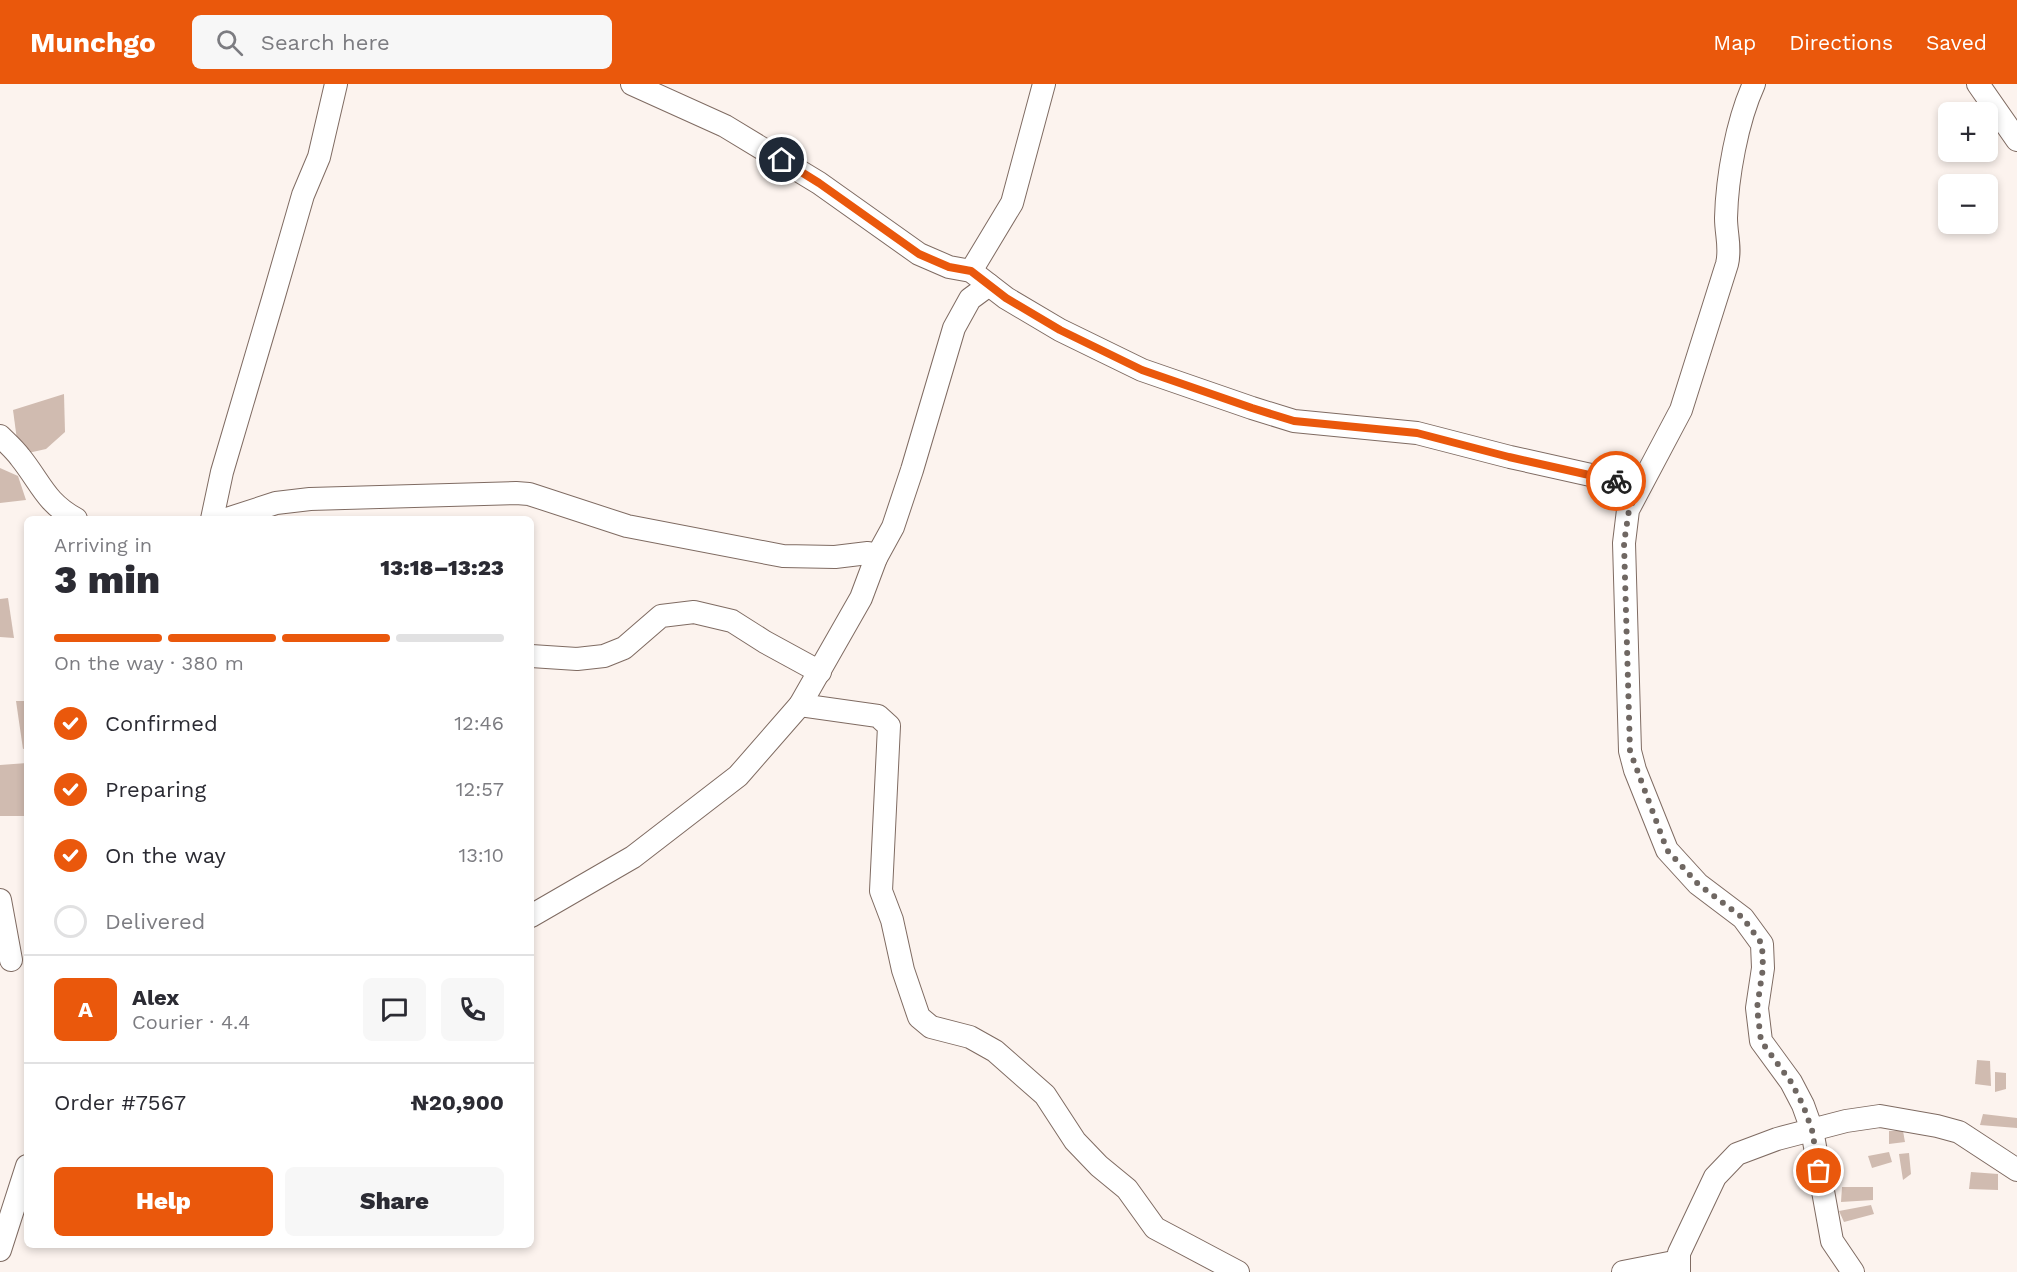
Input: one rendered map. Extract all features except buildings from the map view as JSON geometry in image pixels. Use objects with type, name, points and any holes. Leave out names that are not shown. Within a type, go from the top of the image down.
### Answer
[{"type":"street","points":[[213,516],[222,472],[303,195],[320,157],[336,84]]},
{"type":"street","points":[[632,84],[725,126],[819,183],[919,254],[978,281],[1101,351],[1142,370],[1294,421],[1417,433],[1509,457],[1640,486]]},
{"type":"street","points":[[534,914],[633,857],[729,782],[800,705],[861,598],[876,558],[893,527],[954,328],[978,281],[1012,203],[1028,152],[1044,84]]},
{"type":"street","points":[[1754,84],[1742,117],[1727,199],[1726,220],[1730,252],[1727,264],[1681,410],[1629,510],[1624,543],[1630,751],[1667,850],[1698,884],[1743,918],[1762,944],[1763,968],[1757,1008],[1761,1041],[1791,1082],[1803,1105],[1812,1130],[1832,1241],[1853,1272]]},
{"type":"street","points":[[1978,84],[2017,140]]},
{"type":"street","points":[[0,436],[19,455],[49,499],[58,509],[71,516]]},
{"type":"street","points":[[236,516],[276,503],[310,499],[516,493],[529,494],[627,526],[772,554],[802,557],[868,553],[873,554],[876,558]]},
{"type":"street","points":[[534,656],[577,659],[597,657],[624,648],[661,616],[694,612],[732,621],[820,672]]},
{"type":"street","points":[[800,705],[878,716],[889,726],[881,891],[892,920],[903,970],[920,1017],[932,1027],[970,1037],[995,1051],[1045,1095],[1075,1141],[1126,1189],[1155,1228],[1238,1272]]},
{"type":"street","points":[[0,900],[13,959]]},
{"type":"street","points":[[1623,1272],[1679,1267],[1679,1253],[1689,1230],[1715,1177],[1726,1164],[1747,1149],[1812,1130],[1864,1117],[1880,1116],[1937,1126],[1959,1132],[2017,1170]]},
{"type":"street","points":[[0,1250],[24,1175]]},
{"type":"way so far","points":[[1616,481],[1640,486],[1629,510],[1624,543],[1630,751],[1635,770],[1667,850],[1698,884],[1743,918],[1754,930],[1762,944],[1764,956],[1757,1008],[1761,1041],[1791,1082],[1803,1105],[1812,1130],[1819,1171]]},
{"type":"route","points":[[782,160],[819,183],[919,254],[949,267],[971,271],[1006,298],[1060,330],[1142,370],[1294,421],[1417,433],[1616,481]]}]
